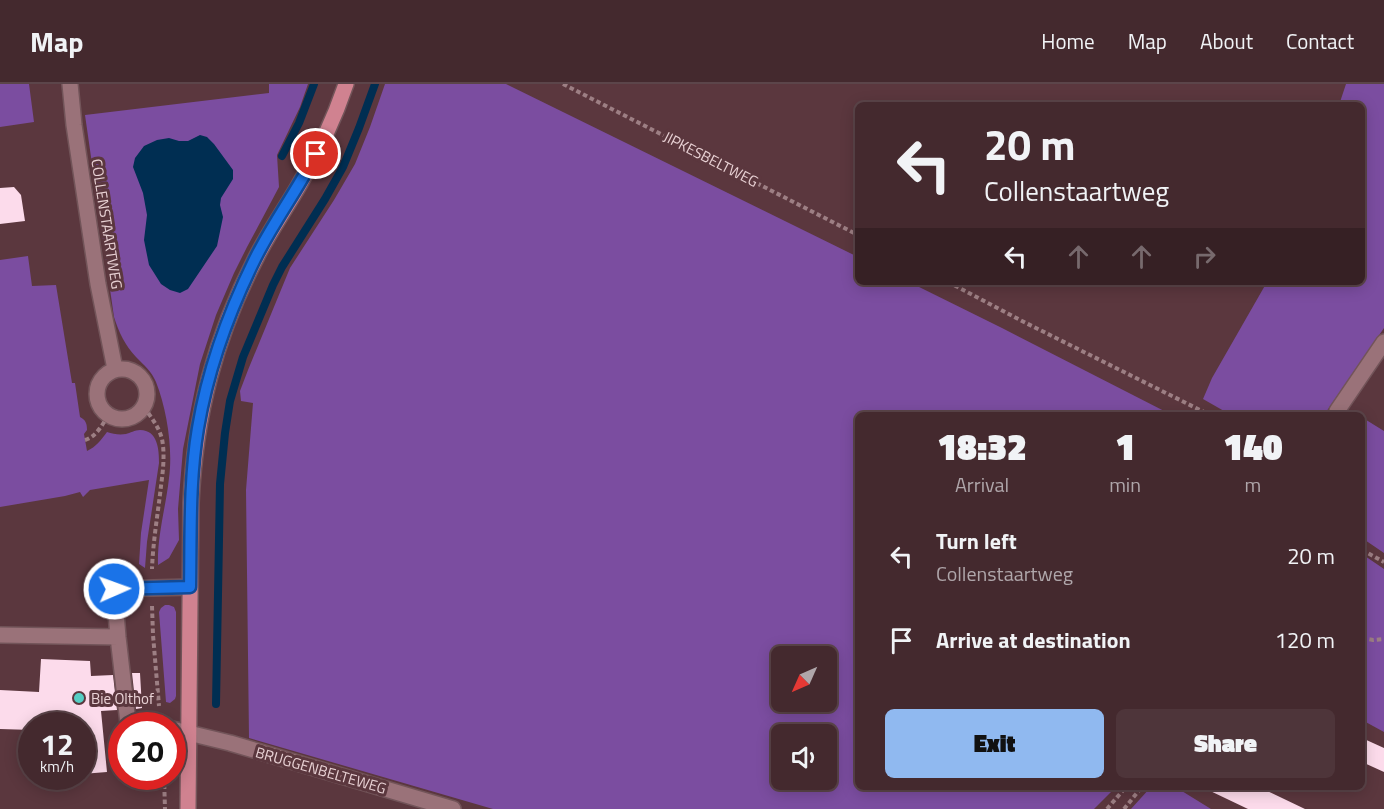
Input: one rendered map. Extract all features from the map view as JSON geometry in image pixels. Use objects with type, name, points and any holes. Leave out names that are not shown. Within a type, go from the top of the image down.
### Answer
[{"type":"main road","points":[[188,809],[191,503],[195,454],[203,404],[216,352],[234,303],[256,258],[314,158],[346,84]]},
{"type":"street","name":"COLLENSTAARTWEG","points":[[70,84],[98,284],[116,369]]},
{"type":"street","points":[[1337,411],[1384,342]]},
{"type":"street","points":[[116,369],[135,372],[144,382],[147,395],[144,407],[128,419],[121,420],[108,416],[99,406],[96,394],[100,381],[116,369]]},
{"type":"street","points":[[127,712],[114,589],[190,587]]},
{"type":"street","points":[[0,635],[118,637]]},
{"type":"street","name":"BRUGGENBELTEWEG","points":[[188,733],[230,743],[453,809]]},
{"type":"path","name":"JIPKESBELTWEG","points":[[563,84],[855,233]]},
{"type":"path","points":[[954,285],[1204,412]]},
{"type":"path","points":[[144,407],[162,438],[163,453],[153,546],[152,588],[153,635],[160,712]]},
{"type":"path","points":[[85,440],[90,439],[96,433],[108,416]]},
{"type":"path","points":[[1365,551],[1384,562]]},
{"type":"path","points":[[1365,639],[1384,639]]},
{"type":"path","points":[[164,790],[165,809]]},
{"type":"path","points":[[1107,809],[1123,790]]},
{"type":"path","points":[[1124,809],[1140,790]]},
{"type":"shaded area","points":[[0,84],[29,84],[34,122],[0,127]]},
{"type":"shaded area","points":[[269,84],[308,84],[300,107],[277,155],[279,187],[234,273],[216,315],[200,364],[183,449],[178,509],[179,540],[169,558],[158,565],[170,467],[168,430],[160,393],[154,378],[120,334],[114,317],[85,115],[269,93]]},
{"type":"shaded area","points":[[385,84],[506,84],[855,256],[855,285],[915,285],[1166,412],[855,412],[855,790],[1113,790],[1094,809],[493,809],[249,738],[246,490],[253,403],[241,401],[240,391],[290,268],[355,164]]},
{"type":"shaded area","points":[[1346,84],[1384,84],[1384,328],[1326,412],[1226,412],[1203,399],[1212,378],[1265,285],[1365,285],[1365,102],[1340,102]]},
{"type":"shaded area","points":[[28,256],[32,286],[56,285],[72,383],[75,383],[80,417],[87,426],[84,434],[87,451],[96,445],[107,432],[126,434],[138,430],[146,431],[151,433],[156,442],[159,463],[145,568],[139,564],[149,480],[90,490],[83,497],[80,492],[0,507],[0,260]]},
{"type":"shaded area","points":[[1365,419],[1384,431],[1384,553],[1365,540]]},
{"type":"shaded area","points":[[1365,556],[1384,569],[1384,732],[1365,722]]},
{"type":"shaded area","points":[[165,605],[174,607],[176,612],[176,696],[170,703],[166,702],[159,612]]},
{"type":"shaded area","points":[[1148,790],[1180,790],[1211,809],[1131,809]]},
{"type":"water","points":[[200,135],[207,137],[214,144],[233,170],[233,179],[221,198],[223,217],[217,246],[188,289],[180,293],[161,284],[149,265],[144,240],[147,215],[143,193],[133,167],[135,158],[144,146],[169,138],[188,141]]},
{"type":"building","points":[[14,187],[21,195],[25,221],[0,224],[0,188]]},
{"type":"building","points":[[41,659],[90,661],[91,676],[113,675],[117,710],[101,711],[107,772],[96,773],[96,712],[18,712],[18,730],[0,729],[0,690],[39,692]]},
{"type":"building","points":[[132,673],[140,673],[142,708],[136,709]]},
{"type":"building","points":[[1365,739],[1384,748],[1384,772],[1365,763]]},
{"type":"building","points":[[1208,790],[1265,790],[1305,809],[1248,809]]},
{"type":"waterway","points":[[282,156],[299,123],[314,84]]},
{"type":"waterway","points":[[216,704],[220,484],[230,401],[243,357],[273,285],[343,167],[375,84]]},
{"type":"place","name":"Bie Olthof","points":[[79,698]]},
{"type":"route","points":[[114,589],[190,587],[191,503],[195,454],[203,404],[216,352],[234,303],[256,258],[316,154]]}]
